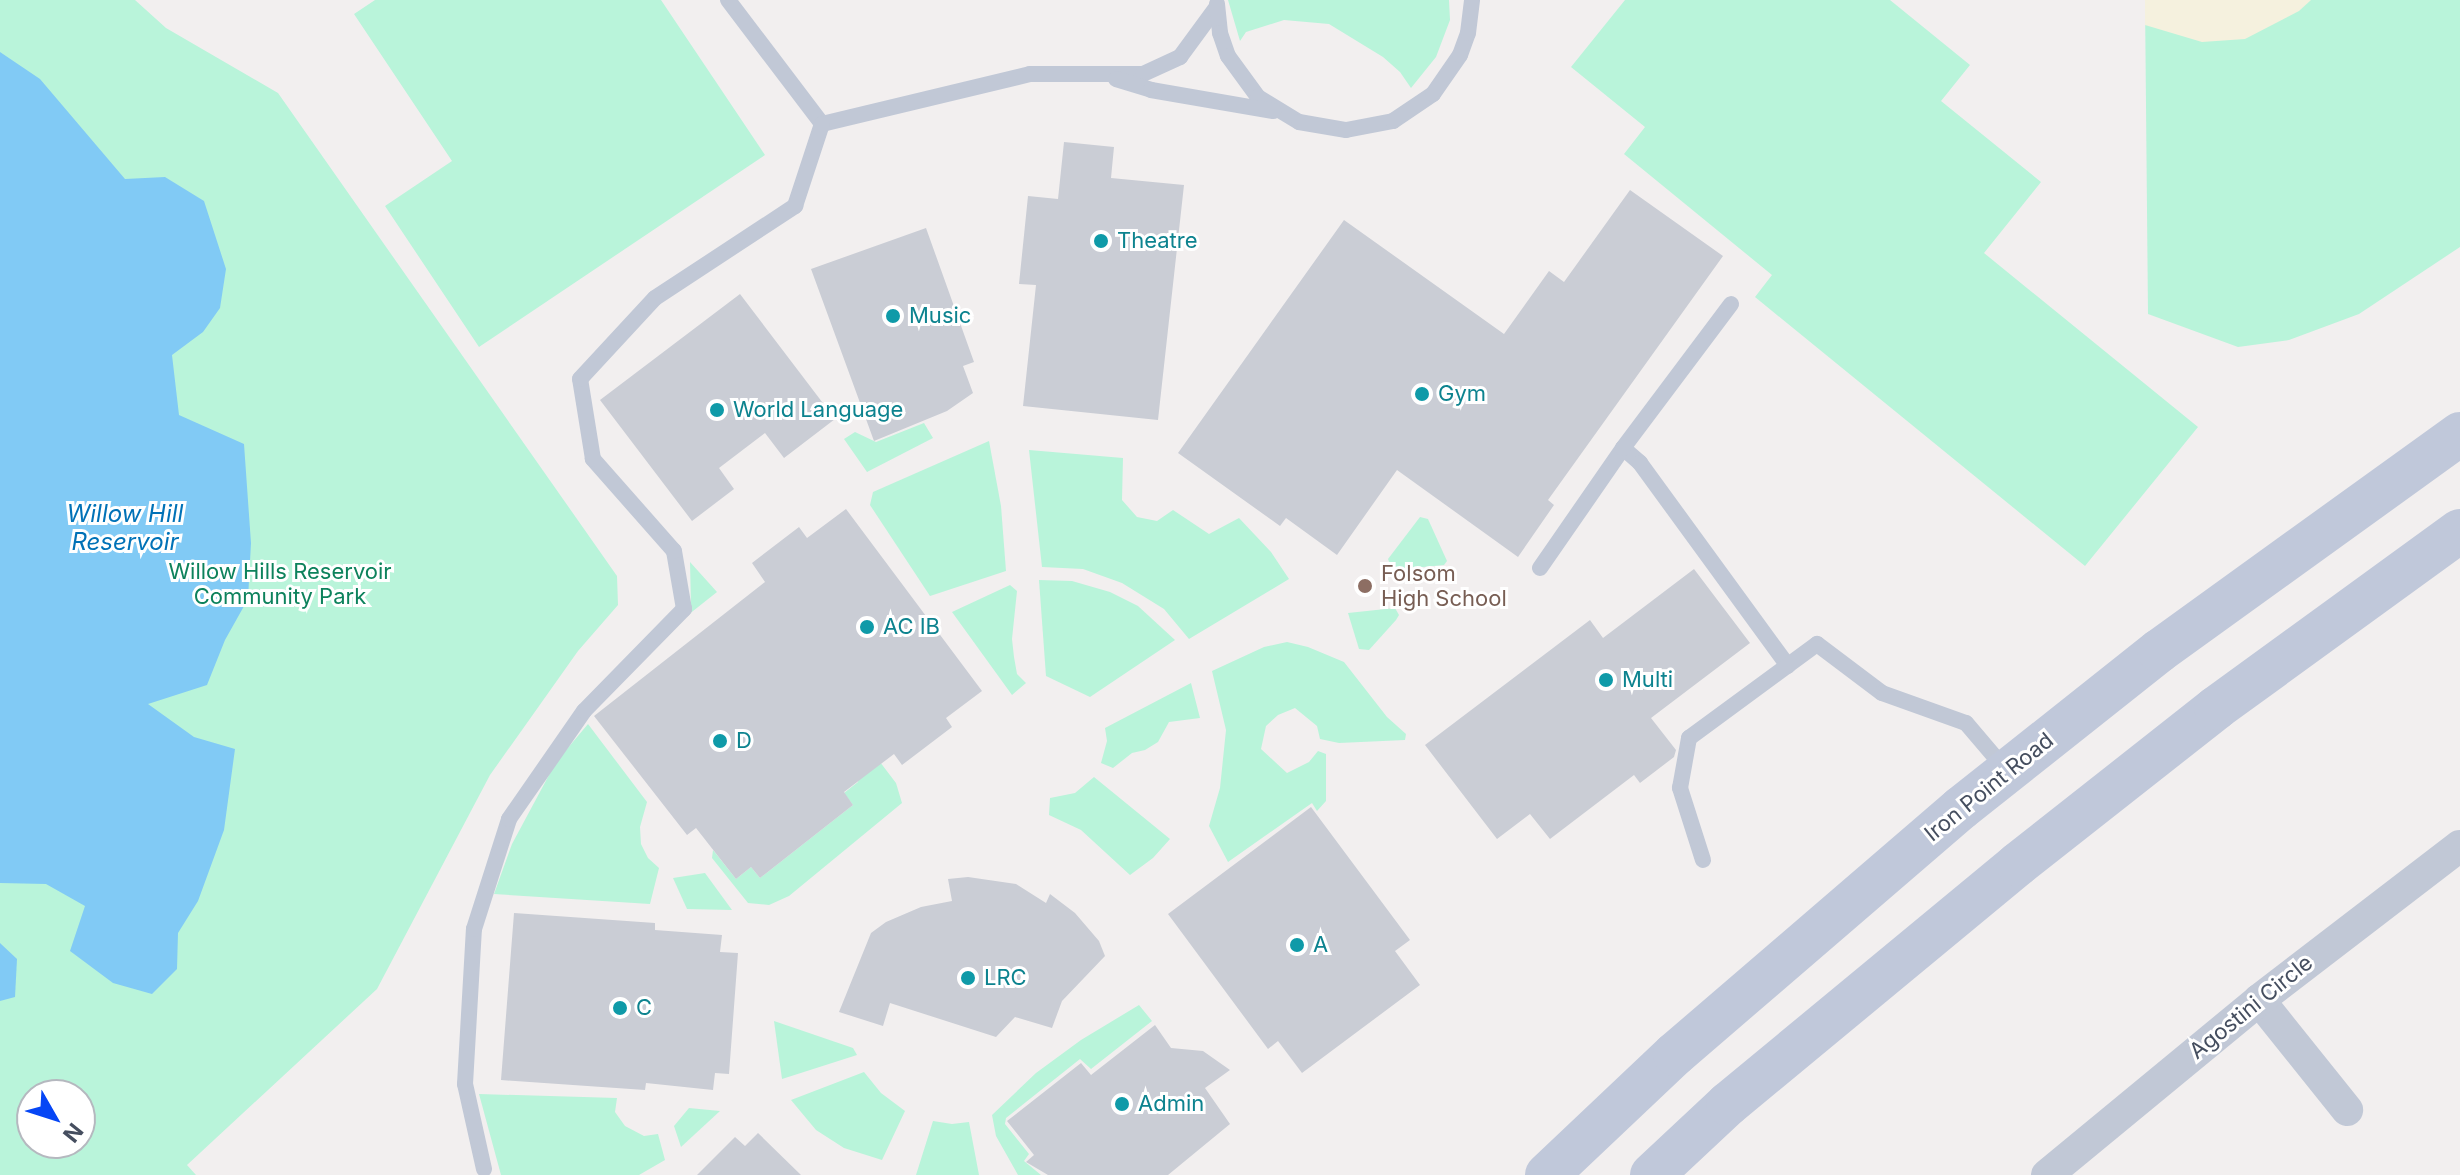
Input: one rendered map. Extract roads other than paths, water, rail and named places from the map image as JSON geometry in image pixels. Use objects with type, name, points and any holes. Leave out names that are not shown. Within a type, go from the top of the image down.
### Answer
[{"type":"main road","name":"Iron Point Road","points":[[1547,1175],[1675,1054],[1853,898],[2008,771],[2260,576],[2460,434]]},
{"type":"main road","points":[[1652,1175],[1728,1104],[1971,902],[2216,708],[2460,531]]},
{"type":"street","name":"Agostini Circle","points":[[2047,1175],[2259,1000],[2460,846]]},
{"type":"street","points":[[2259,1000],[2347,1110]]},
{"type":"lane","points":[[728,0],[822,124]]},
{"type":"lane","points":[[1103,74],[1151,90],[1278,112],[1299,122],[1346,130],[1370,128],[1414,109],[1441,85],[1460,55],[1468,33],[1472,0]]},
{"type":"lane","points":[[822,124],[1030,74],[1143,74],[1180,57],[1217,4]]},
{"type":"lane","points":[[1217,4],[1228,56],[1241,78],[1278,112]]},
{"type":"lane","points":[[484,1169],[465,1084],[474,929],[509,819],[584,711],[684,609],[674,551],[593,459],[580,379],[655,298],[795,206],[822,124]]},
{"type":"lane","points":[[1540,568],[1623,448],[1731,304]]},
{"type":"lane","points":[[1623,448],[1640,463],[1788,666]]},
{"type":"lane","points":[[1703,860],[1680,788],[1689,738],[1817,644],[1882,693],[1966,723],[2008,771]]},
{"type":"water","name":"Willow Hill Reservoir","points":[[0,52],[40,79],[125,179],[165,177],[204,201],[226,269],[220,308],[203,332],[172,355],[179,415],[244,444],[251,543],[248,599],[225,640],[207,685],[148,704],[194,737],[235,749],[224,830],[198,901],[178,933],[177,969],[152,994],[113,983],[70,951],[85,906],[46,884],[0,883]]},
{"type":"water","points":[[0,943],[17,959],[15,997],[0,1001]]},
{"type":"place","name":"Theatre","points":[[1101,241]]},
{"type":"place","name":"Music","points":[[893,316]]},
{"type":"place","name":"Gym","points":[[1422,394]]},
{"type":"place","name":"World Language","points":[[717,410]]},
{"type":"place","name":"Folsom High School","points":[[1365,586]]},
{"type":"place","name":"AC IB","points":[[867,627]]},
{"type":"place","name":"Multi","points":[[1606,680]]},
{"type":"place","name":"D","points":[[720,741]]},
{"type":"place","name":"A","points":[[1297,945]]},
{"type":"place","name":"LRC","points":[[968,978]]},
{"type":"place","name":"C","points":[[620,1008]]},
{"type":"place","name":"Admin","points":[[1122,1104]]},
{"type":"park label","name":"Willow Hills Reservoir Community Park","points":[[280,584]]}]
